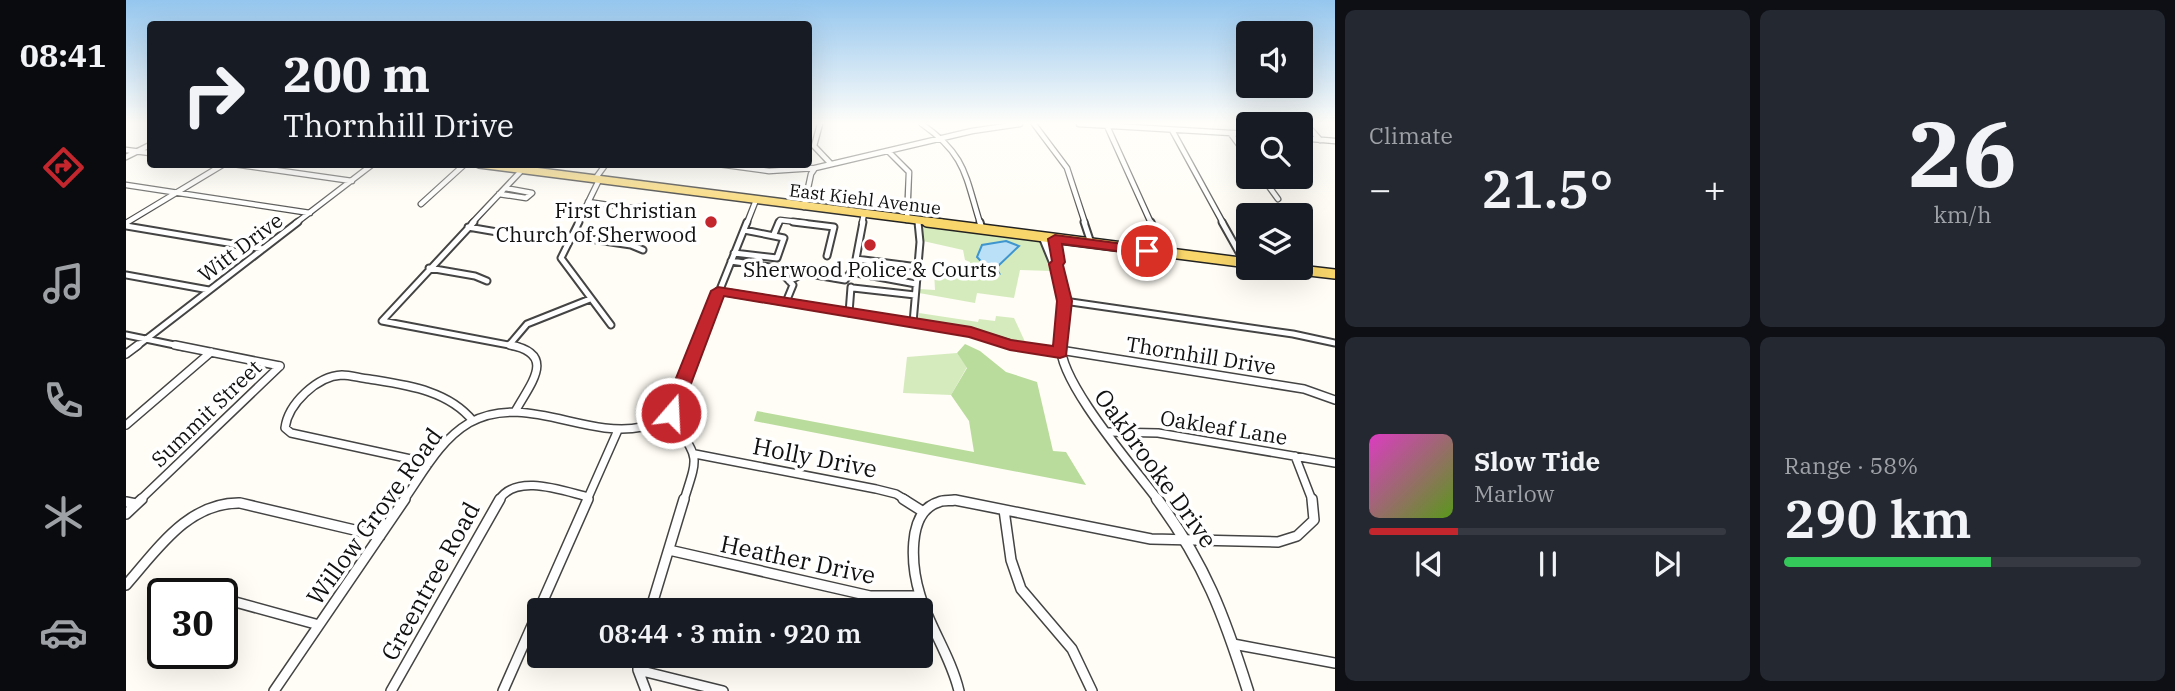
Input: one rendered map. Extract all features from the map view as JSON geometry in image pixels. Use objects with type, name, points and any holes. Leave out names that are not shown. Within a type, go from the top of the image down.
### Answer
[{"type":"main road","name":"East Kiehl Avenue","points":[[512,168],[1236,262]]},
{"type":"main road","points":[[1313,271],[1335,274]]},
{"type":"street","points":[[822,156],[831,164]]},
{"type":"street","points":[[749,168],[772,171],[816,169],[865,156]]},
{"type":"street","points":[[893,156],[909,172],[907,220]]},
{"type":"street","points":[[957,156],[962,163],[982,229]]},
{"type":"street","points":[[1058,156],[1067,168],[1091,243]]},
{"type":"street","points":[[1121,156],[1165,253]]},
{"type":"street","points":[[1187,156],[1236,245]]},
{"type":"street","points":[[126,225],[218,168]]},
{"type":"street","points":[[261,168],[352,181]]},
{"type":"street","name":"Witt Drive","points":[[126,354],[368,168]]},
{"type":"street","points":[[421,204],[461,168]]},
{"type":"street","points":[[604,168],[561,253],[561,260],[611,326]]},
{"type":"street","points":[[804,207],[811,174],[816,169]]},
{"type":"street","points":[[516,410],[534,380],[538,365],[530,351],[510,344],[382,321],[522,170]]},
{"type":"street","points":[[126,185],[310,213]]},
{"type":"street","points":[[499,194],[526,198],[532,193],[505,188]]},
{"type":"street","points":[[1271,189],[1278,199]]},
{"type":"street","points":[[654,598],[695,469],[695,454],[672,419],[671,413],[756,200]]},
{"type":"street","points":[[588,202],[629,208],[643,207]]},
{"type":"street","points":[[864,214],[856,258],[918,267]]},
{"type":"street","points":[[774,234],[780,220],[834,227],[827,256]]},
{"type":"street","points":[[913,323],[920,242],[918,221]]},
{"type":"street","points":[[126,225],[263,249]]},
{"type":"street","points":[[468,228],[497,232]]},
{"type":"street","points":[[732,257],[777,258],[784,238],[744,230]]},
{"type":"street","points":[[570,236],[631,245],[643,250]]},
{"type":"street","name":"Oakbrooke Drive","points":[[1043,238],[1052,261],[1056,264],[1064,301],[1060,351],[1069,379],[1187,541],[1213,588],[1248,691]]},
{"type":"street","name":"Oakbrooke Drive","points":[[1055,239],[1059,262],[1056,264]]},
{"type":"street","points":[[732,257],[777,268],[793,285],[786,302]]},
{"type":"street","points":[[429,268],[475,276],[487,281]]},
{"type":"street","points":[[845,280],[851,272],[916,284]]},
{"type":"street","points":[[789,281],[804,273],[845,280],[853,288],[915,295]]},
{"type":"street","points":[[126,275],[209,290]]},
{"type":"street","points":[[849,313],[853,288]]},
{"type":"street","name":"Thornhill Drive","points":[[718,291],[971,332],[1028,349],[1060,351],[1304,389],[1335,400]]},
{"type":"street","points":[[510,344],[527,324],[590,299]]},
{"type":"street","points":[[1064,301],[1293,334],[1335,343]]},
{"type":"street","points":[[126,335],[211,352]]},
{"type":"street","points":[[126,425],[211,352]]},
{"type":"street","name":"Summit Street","points":[[126,514],[280,366],[211,352]]},
{"type":"street","points":[[429,463],[291,433],[285,428],[285,418],[316,384],[342,375],[445,397],[462,407],[473,421]]},
{"type":"street","name":"Willow Grove Road","points":[[274,691],[445,442],[473,421],[494,413],[516,410],[618,430]]},
{"type":"street","points":[[503,691],[618,430],[640,429],[671,413]]},
{"type":"street","name":"Oakleaf Lane","points":[[1108,432],[1158,433],[1335,463]]},
{"type":"street","name":"Holly Drive","points":[[695,454],[896,494],[922,511]]},
{"type":"street","points":[[959,691],[954,669],[920,596],[915,566],[915,533],[922,511],[931,504],[949,500],[1139,537],[1187,541],[1278,542],[1297,537],[1306,531],[1314,520],[1315,511],[1295,456]]},
{"type":"street","name":"Greentree Road","points":[[391,691],[501,496],[516,486],[529,485],[588,497]]},
{"type":"street","points":[[126,585],[192,516],[222,501],[380,536]]},
{"type":"street","points":[[126,502],[136,504]]},
{"type":"street","points":[[1004,510],[1009,555],[1015,578],[1021,589],[1074,649],[1092,691]]},
{"type":"street","name":"Heather Drive","points":[[669,551],[870,596],[920,596]]},
{"type":"street","points":[[238,603],[319,625]]},
{"type":"street","points":[[1233,644],[1335,663]]},
{"type":"street","points":[[638,670],[646,691]]},
{"type":"street","points":[[638,670],[723,691]]},
{"type":"green space","points":[[922,226],[1041,241],[1053,271],[1020,270],[1014,298],[977,293],[975,303],[919,293],[919,289],[935,290],[934,271],[969,276],[970,262],[965,260],[963,250],[923,241]]},
{"type":"green space","points":[[919,313],[978,322],[979,319],[995,321],[996,316],[1014,318],[1027,346],[918,322]]},
{"type":"green space","points":[[965,344],[980,351],[1006,372],[1037,382],[1053,451],[1066,452],[1086,485],[754,421],[757,411],[974,452],[969,421],[951,395],[967,368],[957,353]]},
{"type":"green space","points":[[957,353],[967,367],[951,395],[903,393],[907,357]]},
{"type":"water","points":[[1006,241],[1019,246],[996,268],[999,273],[989,270],[977,257],[982,245]]},
{"type":"place","name":"First Christian Church of Sherwood","points":[[711,222]]},
{"type":"place","name":"Sherwood Police & Courts","points":[[870,245]]},
{"type":"route","points":[[671,413],[718,291],[971,332],[1010,345],[1060,352],[1064,301],[1056,264],[1059,262],[1055,239],[1147,251]]}]
